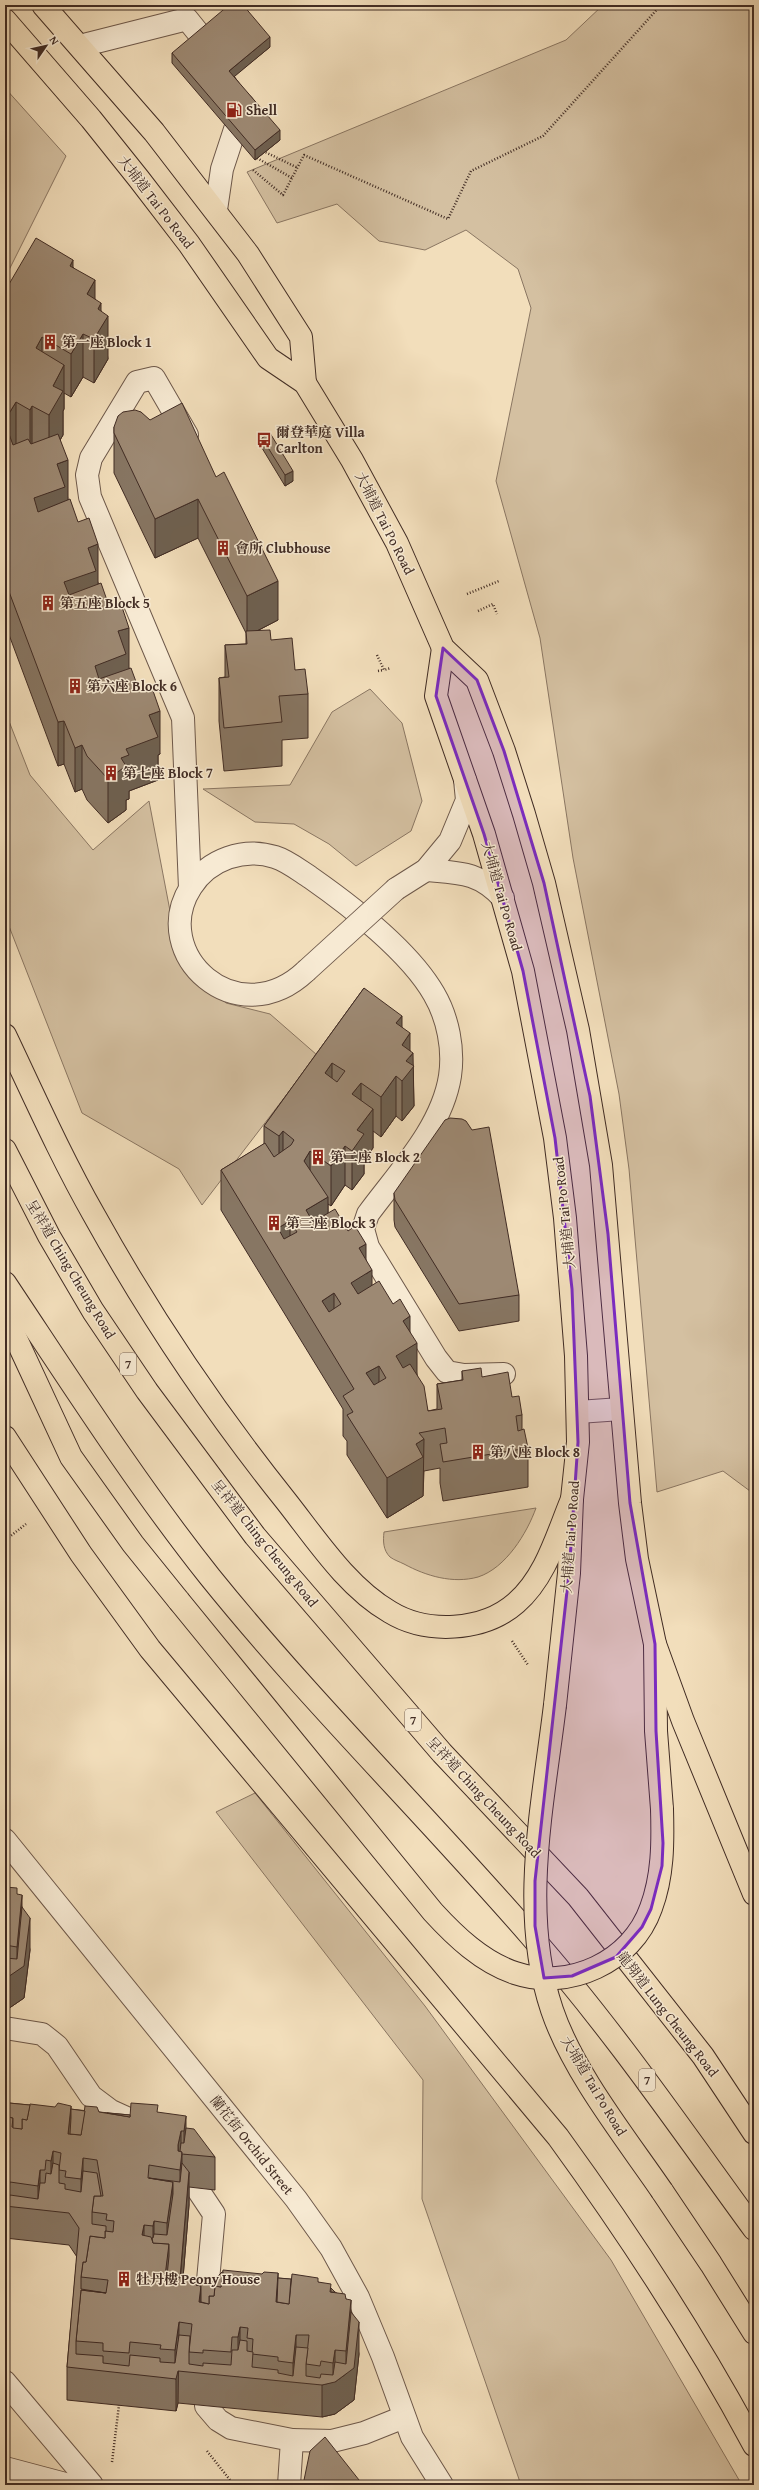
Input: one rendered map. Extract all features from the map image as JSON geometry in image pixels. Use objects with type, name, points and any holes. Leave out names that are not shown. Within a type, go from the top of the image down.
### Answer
[{"type":"main road","name":"大埔道 Tai Po Road","points":[[43,5],[154,132],[216,210],[268,285],[301,337],[305,383],[386,522],[429,612],[443,648],[477,680],[499,737],[527,822],[563,966],[579,1038],[601,1165],[608,1234],[623,1446],[637,1559],[655,1644],[683,1721],[754,1894]]},
{"type":"main road","name":"大埔道 Tai Po Road","points":[[5,20],[91,119],[139,179],[189,244],[268,358],[305,383]]},
{"type":"main road","name":"大埔道 Tai Po Road","points":[[443,648],[436,696],[465,778],[503,898],[522,971],[555,1138],[572,1289],[578,1442],[572,1499],[569,1574],[535,1881],[535,1926],[541,1967],[552,2011],[571,2050],[595,2092],[711,2264],[754,2333]]},
{"type":"main road","points":[[5,1035],[93,1214],[168,1339],[258,1466],[342,1570],[368,1598],[391,1613],[412,1622],[434,1626],[460,1626],[480,1621],[498,1613],[514,1605],[538,1577],[572,1499]]},
{"type":"main road","name":"呈祥道 Ching Cheung Road","points":[[5,1150],[49,1236],[93,1311],[147,1391],[255,1536],[442,1753],[578,1897]]},
{"type":"main road","name":"7","points":[[5,1283],[134,1474],[209,1575],[275,1654],[532,1937],[654,2088],[754,2229]]},
{"type":"main road","points":[[5,1315],[72,1457],[133,1544],[432,1912],[465,1943],[500,1966],[534,1978],[572,1976],[603,1965],[630,1944],[642,1928],[657,1888],[662,1851],[662,1809],[656,1731],[655,1644]]},
{"type":"main road","points":[[5,1437],[82,1554],[150,1649],[558,2137],[611,2210],[676,2310],[754,2445]]},
{"type":"main road","name":"龍翔道 Lung Cheung Road","points":[[578,1897],[703,2056],[754,2133]]},
{"type":"street","points":[[80,46],[187,19],[247,94],[222,169],[216,210]]},
{"type":"street","points":[[198,453],[154,378],[138,382],[91,458],[87,475],[90,497],[182,718],[190,888],[181,916],[181,932],[185,947],[193,965],[206,979],[223,990],[240,995],[259,996],[277,992],[293,984],[396,889],[426,870],[450,841],[460,821],[467,800],[465,778]]},
{"type":"street","points":[[190,888],[213,864],[228,857],[243,853],[276,857],[291,864],[351,905],[419,972],[435,995],[446,1020],[451,1048],[450,1076],[444,1103],[432,1128],[368,1214],[363,1228],[368,1246],[436,1358],[447,1372],[464,1375],[504,1374]]},
{"type":"street","points":[[426,870],[468,875],[489,883],[503,898]]},
{"type":"street","points":[[578,1412],[621,1409]]},
{"type":"street","name":"蘭花街 Orchid Street","points":[[5,1840],[296,2199],[331,2248],[358,2296],[384,2358],[404,2417],[421,2455],[442,2485]]},
{"type":"street","points":[[5,2028],[42,2034],[57,2046],[91,2096],[111,2111],[147,2128],[157,2137]]},
{"type":"street","points":[[196,2187],[214,2214],[204,2317]]},
{"type":"street","points":[[5,2382],[92,2485]]},
{"type":"street","points":[[206,2406],[218,2420],[231,2428],[292,2440],[332,2441],[364,2433],[404,2417]]},
{"type":"street","points":[[289,2485],[292,2440]]},
{"type":"street","points":[[5,2468],[69,2485]]},
{"type":"path","points":[[247,164],[283,195],[304,155],[448,219],[471,171],[543,136],[661,5]]},
{"type":"path","points":[[259,148],[298,168]]},
{"type":"path","points":[[250,154],[292,178]]},
{"type":"path","points":[[467,594],[499,581]]},
{"type":"path","points":[[478,611],[493,604],[497,614]]},
{"type":"path","points":[[377,655],[384,670]]},
{"type":"path","points":[[378,671],[391,668]]},
{"type":"path","points":[[5,1534],[8,1538],[24,1525]]},
{"type":"path","points":[[509,1636],[530,1669]]},
{"type":"path","points":[[112,2463],[119,2405]]},
{"type":"highlighted area","points":[[443,648],[477,680],[504,751],[544,883],[590,1096],[608,1234],[630,1503],[655,1644],[656,1731],[663,1843],[662,1866],[651,1909],[642,1927],[616,1957],[572,1976],[544,1978],[535,1926],[535,1881],[569,1573],[578,1442],[572,1289],[555,1138],[523,971],[484,834],[436,696]]},
{"type":"shaded area","points":[[603,5],[754,5],[754,1494],[723,1471],[657,1492],[629,1169],[619,1094],[573,858],[540,638],[496,481],[531,308],[518,269],[466,230],[425,250],[379,241],[337,204],[277,223],[247,172],[566,40]]},
{"type":"shaded area","points":[[5,88],[66,156],[5,278]]},
{"type":"shaded area","points":[[370,689],[402,723],[422,801],[411,831],[356,866],[329,844],[294,824],[255,822],[203,789],[290,785],[332,712]]},
{"type":"shaded area","points":[[5,711],[30,775],[93,850],[149,801],[175,937],[190,969],[226,1003],[270,1014],[317,1055],[202,1205],[179,1169],[82,1113],[5,916]]},
{"type":"shaded area","points":[[536,1508],[521,1538],[506,1558],[498,1566],[478,1577],[459,1580],[440,1578],[430,1575],[390,1557],[385,1548],[384,1532]]},
{"type":"shaded area","points":[[255,1793],[425,2006],[611,2260],[742,2485],[521,2485],[422,2199],[423,2080],[216,1812]]},
{"type":"building","name":"Shell","points":[[229,5],[243,5],[270,37],[229,71],[280,130],[255,150],[172,53]]},
{"type":"building","points":[[36,238],[73,260],[70,266],[95,280],[87,294],[101,303],[98,309],[108,316],[94,339],[83,334],[71,354],[42,337],[36,348],[64,365],[53,386],[63,391],[49,415],[32,406],[30,410],[16,402],[5,420],[5,291]]},
{"type":"building","points":[[182,403],[216,477],[224,472],[278,581],[247,596],[198,499],[155,519],[114,433],[114,427],[118,416],[123,412],[135,410],[141,412],[150,420]]},
{"type":"building","points":[[5,423],[13,445],[28,439],[31,444],[58,434],[68,460],[57,464],[65,487],[34,498],[38,512],[70,499],[78,522],[89,518],[98,544],[88,548],[96,571],[64,582],[69,595],[101,583],[109,606],[120,601],[129,628],[118,631],[126,654],[95,666],[99,679],[131,668],[139,690],[151,685],[160,711],[149,715],[158,737],[126,749],[129,755],[121,758],[126,766],[108,779],[87,756],[82,745],[75,748],[64,721],[58,722],[5,581]]},
{"type":"building","points":[[270,433],[293,471],[285,475],[262,438]]},
{"type":"building","points":[[270,630],[271,640],[292,638],[295,670],[305,669],[308,694],[279,696],[282,722],[224,728],[219,678],[229,677],[225,645],[247,644],[246,631]]},
{"type":"building","points":[[364,988],[402,1016],[396,1023],[410,1033],[402,1045],[413,1053],[406,1061],[414,1066],[402,1081],[396,1076],[381,1097],[361,1083],[352,1094],[373,1109],[357,1130],[364,1134],[352,1151],[345,1146],[331,1166],[310,1151],[304,1161],[328,1197],[306,1210],[313,1222],[335,1209],[348,1231],[355,1226],[366,1244],[359,1248],[372,1270],[351,1283],[358,1294],[379,1281],[393,1304],[400,1299],[410,1316],[403,1321],[417,1343],[396,1356],[403,1368],[410,1364],[424,1386],[428,1411],[442,1409],[437,1384],[463,1380],[462,1371],[481,1368],[482,1377],[508,1372],[512,1397],[519,1396],[522,1415],[516,1416],[518,1431],[524,1429],[528,1448],[443,1462],[440,1444],[447,1443],[445,1428],[419,1433],[424,1439],[416,1444],[423,1457],[387,1478],[347,1415],[353,1412],[343,1396],[354,1389],[221,1170],[265,1143],[274,1157],[291,1145],[294,1140],[283,1131],[279,1136],[264,1126]],"holes":[[[332,1063],[345,1071],[337,1082],[325,1073]],[[290,1221],[297,1232],[284,1239],[278,1228]],[[334,1293],[341,1304],[329,1312],[322,1301]],[[379,1366],[386,1378],[374,1385],[366,1373]]]},
{"type":"building","points":[[450,1118],[462,1119],[466,1121],[472,1130],[489,1127],[519,1295],[459,1304],[395,1200],[394,1193],[445,1120]]},
{"type":"building","points":[[5,1887],[17,1888],[17,1894],[22,1895],[17,1947],[5,1945]]},
{"type":"building","points":[[22,1907],[30,1918],[24,1966],[5,1979],[5,1958],[17,1959]]},
{"type":"building","points":[[5,2101],[9,2102],[8,2117],[13,2118],[12,2127],[22,2129],[22,2119],[27,2120],[30,2104],[55,2107],[58,2103],[71,2106],[68,2134],[81,2135],[85,2106],[97,2107],[99,2112],[130,2117],[131,2103],[158,2105],[157,2112],[186,2116],[184,2131],[181,2131],[178,2145],[178,2151],[182,2152],[180,2170],[149,2165],[148,2178],[173,2182],[167,2223],[154,2221],[153,2226],[144,2225],[142,2235],[151,2237],[153,2243],[169,2244],[165,2276],[196,2279],[196,2285],[201,2286],[199,2302],[209,2304],[209,2296],[214,2296],[215,2286],[221,2287],[223,2270],[262,2274],[264,2272],[278,2273],[276,2302],[289,2304],[292,2274],[318,2278],[318,2282],[331,2284],[330,2292],[345,2294],[346,2299],[351,2300],[346,2351],[335,2350],[333,2363],[321,2361],[320,2366],[306,2364],[309,2335],[296,2335],[293,2363],[278,2361],[278,2357],[252,2354],[253,2339],[247,2338],[248,2328],[240,2327],[238,2337],[232,2337],[231,2352],[203,2350],[203,2353],[189,2352],[192,2324],[179,2322],[175,2350],[160,2349],[161,2345],[130,2342],[129,2353],[103,2351],[103,2343],[76,2341],[81,2290],[106,2293],[108,2280],[81,2277],[83,2262],[86,2262],[90,2236],[105,2238],[105,2231],[113,2232],[114,2221],[106,2220],[107,2214],[92,2212],[94,2196],[103,2196],[97,2160],[83,2158],[81,2179],[65,2177],[66,2171],[59,2170],[61,2153],[53,2151],[51,2161],[46,2160],[45,2170],[40,2170],[38,2186],[10,2182],[9,2186],[5,2185]]},
{"type":"building","points":[[9,2103],[30,2105],[27,2120],[22,2119],[22,2129],[13,2128],[13,2118],[9,2117]]},
{"type":"building","points":[[71,2109],[85,2111],[81,2135],[70,2134]]},
{"type":"building","points":[[107,2113],[130,2115],[130,2117]]},
{"type":"building","points":[[186,2128],[194,2129],[215,2157],[182,2154],[180,2151],[181,2143],[184,2143]]},
{"type":"building","points":[[53,2163],[59,2165],[59,2183],[65,2184],[65,2189],[81,2192],[83,2171],[97,2173],[101,2196],[94,2196],[92,2224],[106,2226],[105,2238],[90,2236],[86,2262],[83,2262],[81,2289],[106,2293],[81,2290],[76,2354],[103,2356],[103,2363],[129,2366],[130,2355],[160,2358],[160,2362],[175,2363],[179,2335],[190,2336],[189,2364],[203,2366],[203,2363],[231,2365],[232,2350],[238,2350],[240,2340],[247,2341],[247,2351],[253,2352],[252,2367],[278,2370],[278,2373],[293,2376],[296,2347],[308,2348],[306,2376],[320,2378],[321,2374],[333,2375],[335,2362],[346,2364],[351,2312],[359,2322],[354,2368],[335,2382],[322,2385],[178,2371],[176,2379],[67,2367],[79,2228],[69,2213],[5,2206],[5,2198],[9,2199],[10,2195],[38,2199],[40,2183],[45,2183],[46,2173],[51,2174]]},
{"type":"building","points":[[182,2163],[189,2172],[180,2278],[167,2276],[169,2244],[153,2243],[152,2238],[154,2234],[167,2235],[173,2194],[173,2182],[149,2178],[180,2182]]},
{"type":"building","points":[[222,2272],[221,2287],[215,2286],[214,2296],[209,2296],[209,2304],[201,2302],[201,2286],[196,2285],[196,2283],[209,2285]]},
{"type":"building","points":[[278,2278],[291,2279],[289,2304],[277,2302]]},
{"type":"building","points":[[325,2437],[363,2485],[303,2485],[310,2451]]},
{"type":"place","name":"Shell","points":[[234,110]]},
{"type":"place","name":"第一座 Block 1","points":[[50,342]]},
{"type":"place","name":"爾登華庭 Villa Carlton","points":[[264,440]]},
{"type":"place","name":"會所 Clubhouse","points":[[223,548]]},
{"type":"place","name":"第五座 Block 5","points":[[48,603]]},
{"type":"place","name":"第六座 Block 6","points":[[75,686]]},
{"type":"place","name":"第七座 Block 7","points":[[111,773]]},
{"type":"place","name":"第二座 Block 2","points":[[318,1157]]},
{"type":"place","name":"第三座 Block 3","points":[[274,1223]]},
{"type":"place","name":"第八座 Block 8","points":[[478,1452]]},
{"type":"place","name":"牡丹樓 Peony House","points":[[124,2279]]}]
